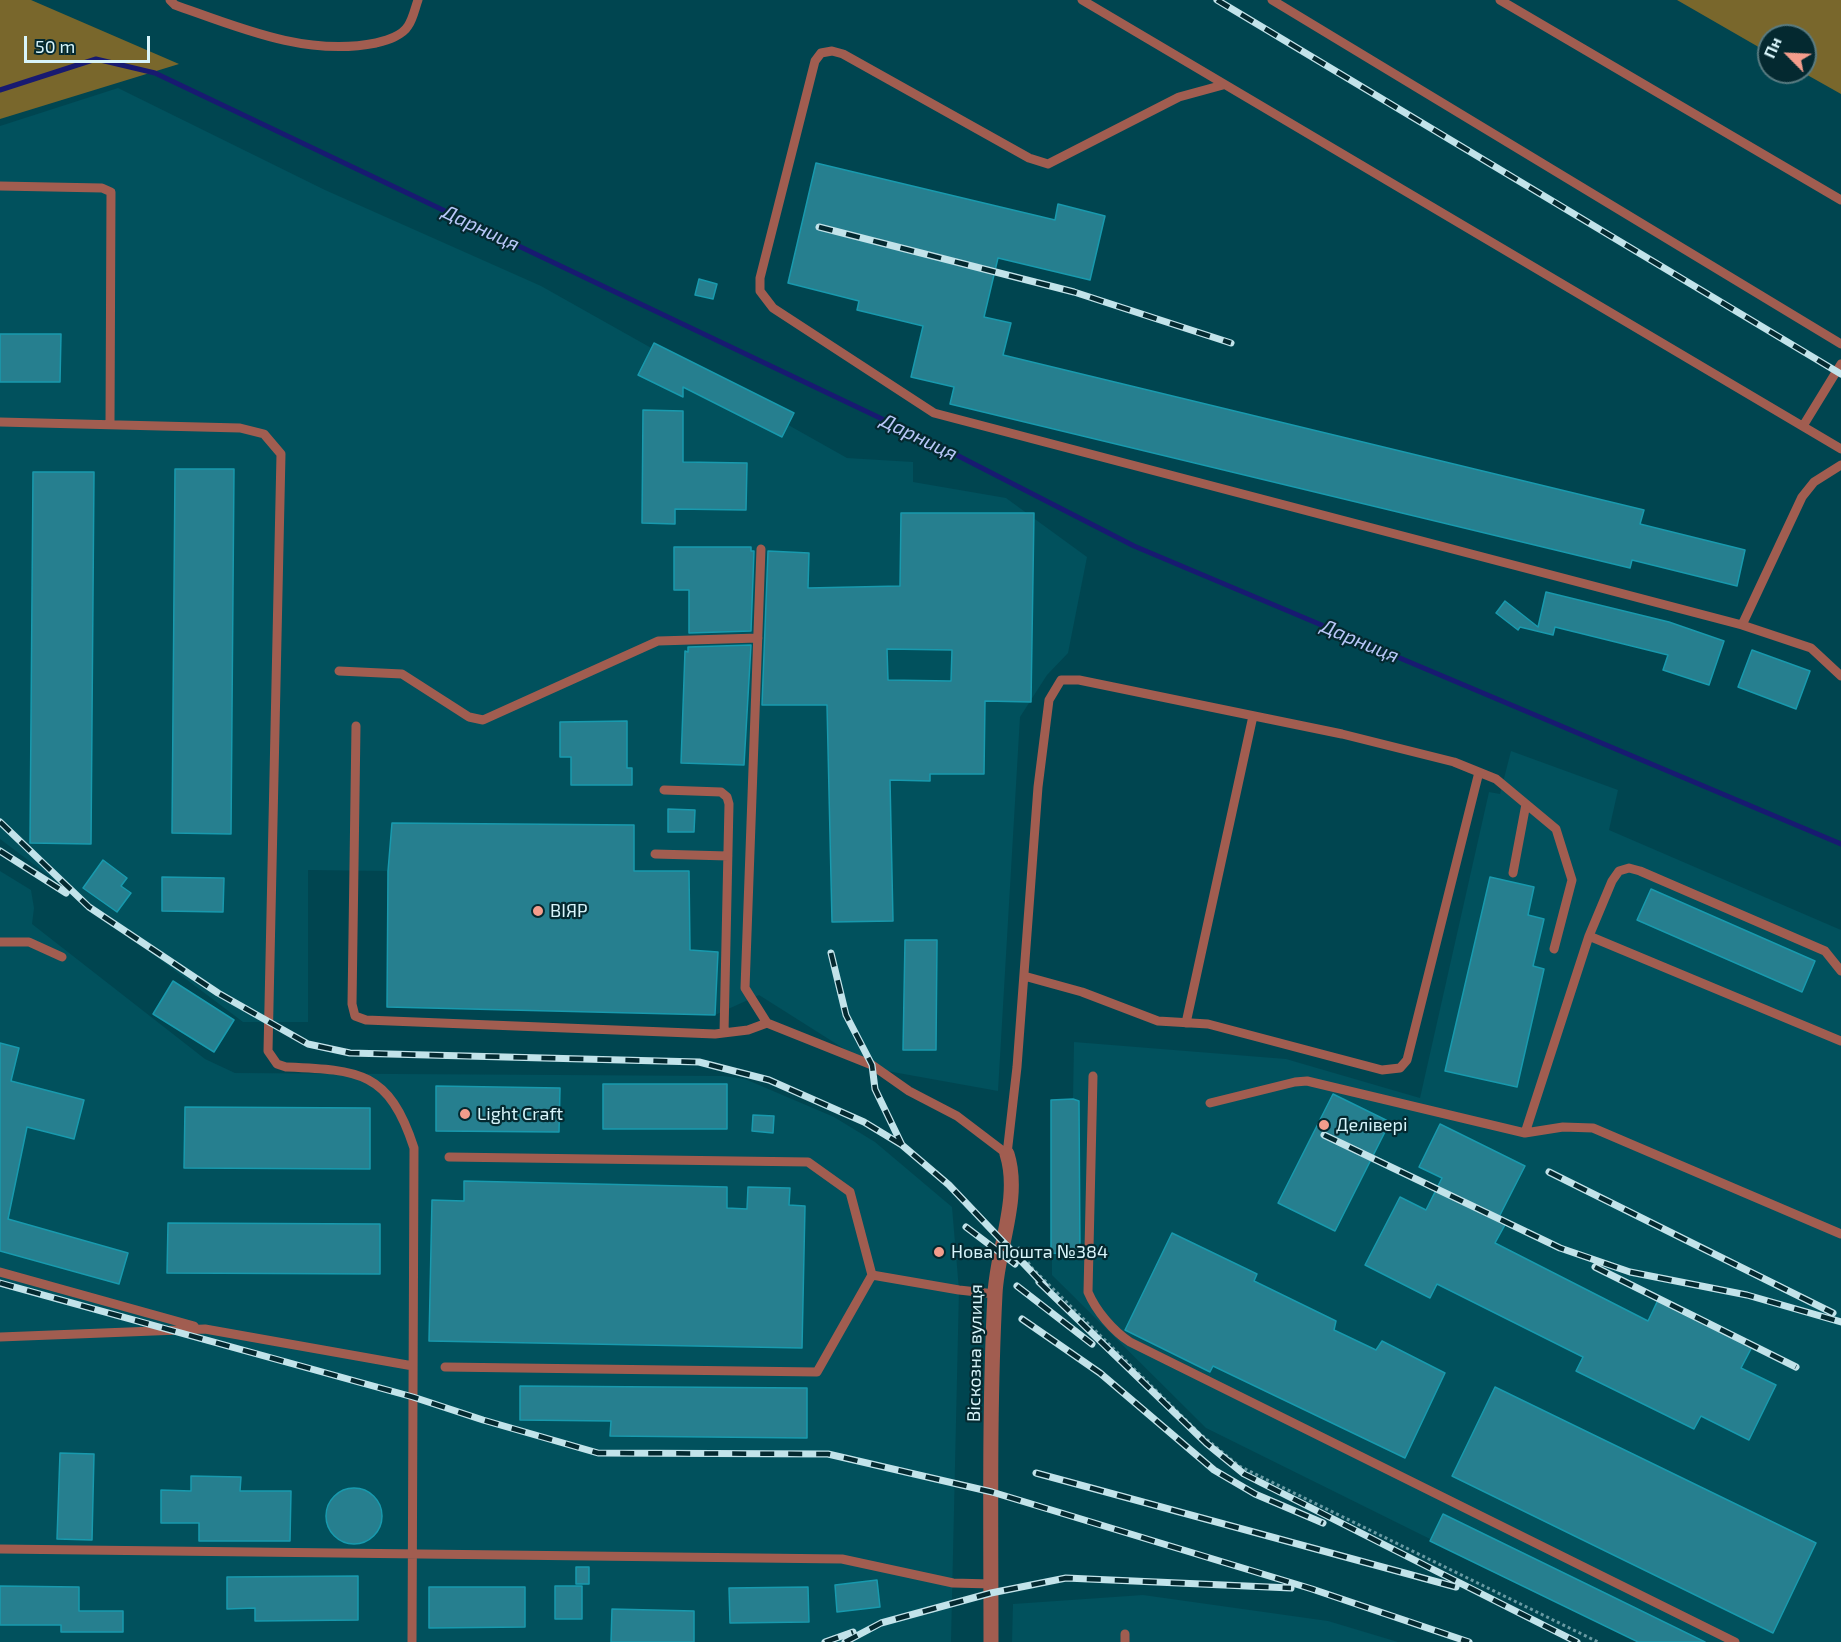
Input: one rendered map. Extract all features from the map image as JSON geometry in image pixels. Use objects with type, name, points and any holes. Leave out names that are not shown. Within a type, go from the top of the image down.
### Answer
[{"type":"street","name":"Віскозна вулиця","points":[[991,1642],[995,1294],[1011,1168],[1007,1154]]},
{"type":"lane","points":[[170,0],[175,4],[237,27],[305,45],[349,48],[391,40],[408,27],[418,0]]},
{"type":"lane","points":[[1082,0],[1223,86],[1841,449]]},
{"type":"lane","points":[[1272,0],[1841,344]]},
{"type":"lane","points":[[1500,0],[1841,200]]},
{"type":"lane","points":[[1223,86],[1179,97],[1048,164],[1029,158],[843,54],[832,51],[821,53],[815,61],[760,278],[760,291],[773,308],[934,413],[1742,625],[1811,648],[1841,676]]},
{"type":"lane","points":[[0,186],[102,188],[111,192],[110,424]]},
{"type":"lane","points":[[1803,426],[1841,364]]},
{"type":"lane","points":[[0,422],[250,429],[264,434],[281,454],[268,1051],[277,1064],[286,1067],[342,1070],[370,1079],[391,1097],[405,1120],[414,1148],[412,1642]]},
{"type":"lane","points":[[1742,625],[1802,497],[1814,482],[1841,465]]},
{"type":"lane","points":[[761,549],[745,988],[767,1023],[872,1065],[909,1091],[957,1116],[1007,1154]]},
{"type":"lane","points":[[339,670],[402,674],[469,717],[483,720],[658,641],[758,638]]},
{"type":"lane","name":"Віскозна вулиця","points":[[1007,1154],[1017,1067],[1038,787],[1049,700],[1061,680],[1079,680],[1253,716]]},
{"type":"lane","points":[[1186,1023],[1253,716],[1454,762],[1496,779],[1556,830],[1572,880],[1554,949]]},
{"type":"lane","points":[[356,726],[352,1004],[356,1016],[366,1020],[724,1033],[748,1030],[767,1023]]},
{"type":"lane","points":[[1024,976],[1082,992],[1158,1021],[1208,1024],[1382,1070],[1400,1068],[1407,1060],[1479,772]]},
{"type":"lane","points":[[664,790],[713,791],[727,797],[729,804],[724,1033]]},
{"type":"lane","points":[[1513,873],[1526,804]]},
{"type":"lane","points":[[655,854],[728,856]]},
{"type":"lane","points":[[1525,1133],[1589,936],[1612,881],[1619,871],[1629,868],[1640,871],[1826,951],[1841,971]]},
{"type":"lane","points":[[1589,936],[1841,1041]]},
{"type":"lane","points":[[0,942],[29,942],[62,957]]},
{"type":"lane","points":[[1093,1076],[1088,1292],[1119,1334],[1130,1342],[1735,1642]]},
{"type":"lane","points":[[1210,1103],[1283,1084],[1307,1081],[1525,1133],[1563,1127],[1593,1128],[1841,1234]]},
{"type":"lane","points":[[445,1367],[817,1372],[872,1275],[850,1192],[808,1162],[449,1157]]},
{"type":"lane","points":[[0,1272],[205,1329],[413,1366]]},
{"type":"lane","points":[[872,1275],[995,1294]]},
{"type":"lane","points":[[0,1337],[205,1329]]},
{"type":"lane","points":[[0,1549],[842,1559],[953,1582],[991,1584]]},
{"type":"path","points":[[1005,1227],[1032,1268],[1199,1433],[1239,1466],[1598,1642]]},
{"type":"shaded area","points":[[0,0],[31,0],[179,64],[0,119]]},
{"type":"shaded area","points":[[1677,0],[1841,0],[1841,94],[1817,80],[1817,24],[1757,24],[1757,46]]},
{"type":"shaded area","points":[[118,88],[325,190],[541,286],[847,458],[913,462],[913,482],[1006,498],[1087,557],[1068,653],[1047,675],[1020,717],[998,1091],[876,1069],[759,995],[715,1015],[387,1007],[387,871],[308,870],[308,1022],[243,1022],[0,839],[0,126]]},
{"type":"shaded area","points":[[1511,751],[1618,790],[1609,830],[1841,930],[1841,1642],[1638,1642],[1206,1428],[1052,1275],[1051,1100],[1073,1099],[1074,1042],[1286,1059],[1420,1098],[1489,792],[1500,794]]},
{"type":"shaded area","points":[[0,871],[31,890],[34,908],[32,924],[205,1059],[235,1073],[723,1076],[745,1079],[834,1117],[875,1142],[952,1207],[959,1290],[951,1642],[0,1642]]},
{"type":"shaded area","points":[[1143,1595],[1328,1621],[1398,1642],[1012,1642],[1013,1604]]},
{"type":"building","points":[[816,163],[1055,220],[1058,204],[1105,216],[1090,280],[998,258],[984,317],[1011,323],[1003,355],[1644,510],[1640,524],[1745,550],[1737,586],[1632,560],[1630,568],[950,404],[954,387],[911,377],[923,326],[857,310],[859,301],[788,283]]},
{"type":"building","points":[[699,279],[717,284],[713,299],[695,295]]},
{"type":"building","points":[[0,334],[61,334],[60,382],[0,382]]},
{"type":"building","points":[[654,343],[794,413],[782,437],[683,387],[683,397],[638,375]]},
{"type":"building","points":[[643,410],[683,411],[683,462],[747,463],[746,510],[675,509],[675,524],[642,523]]},
{"type":"building","points":[[175,469],[234,469],[231,834],[172,833]]},
{"type":"building","points":[[33,472],[94,472],[91,844],[30,843]]},
{"type":"building","points":[[901,513],[1034,513],[1031,702],[985,701],[984,774],[930,774],[930,781],[890,780],[893,921],[832,922],[827,705],[762,705],[768,551],[809,553],[808,588],[900,586]],"holes":[[[887,649],[952,650],[951,681],[888,680]]]},
{"type":"building","points":[[674,547],[751,547],[751,551],[754,551],[751,631],[689,633],[689,590],[674,590]]},
{"type":"building","points":[[1546,592],[1669,622],[1724,641],[1709,685],[1663,670],[1668,655],[1555,627],[1553,635],[1520,627],[1518,630],[1496,613],[1505,601],[1538,627]]},
{"type":"building","points":[[751,645],[744,765],[681,763],[685,651],[688,652],[688,647]]},
{"type":"building","points":[[1752,650],[1810,671],[1796,709],[1738,687]]},
{"type":"building","points":[[627,721],[627,768],[632,768],[632,785],[571,785],[571,757],[560,757],[560,722]]},
{"type":"building","points":[[668,809],[695,810],[694,832],[668,832]]},
{"type":"building","name":"ВІЯР","points":[[392,823],[634,825],[634,871],[689,871],[690,950],[718,952],[715,1015],[387,1007],[388,871]]},
{"type":"building","points":[[103,860],[127,878],[121,886],[131,893],[117,912],[83,888]]},
{"type":"building","points":[[162,877],[224,878],[223,912],[162,911]]},
{"type":"building","points":[[1490,877],[1534,887],[1528,915],[1544,919],[1533,966],[1544,969],[1517,1087],[1445,1071]]},
{"type":"building","points":[[1651,889],[1815,961],[1802,992],[1637,920]]},
{"type":"building","points":[[905,940],[937,940],[936,1050],[903,1050]]},
{"type":"building","points":[[173,981],[234,1020],[214,1052],[153,1014]]},
{"type":"building","points":[[0,1043],[19,1048],[11,1081],[84,1100],[74,1139],[27,1127],[8,1219],[128,1253],[119,1284],[0,1251]]},
{"type":"building","points":[[603,1084],[727,1084],[727,1129],[603,1129]]},
{"type":"building","points":[[436,1086],[560,1088],[559,1132],[436,1131]]},
{"type":"building","points":[[1333,1094],[1390,1122],[1335,1231],[1278,1203]]},
{"type":"building","points":[[1051,1100],[1079,1101],[1080,1255],[1051,1253]]},
{"type":"building","points":[[185,1107],[370,1108],[370,1169],[184,1168]]},
{"type":"building","points":[[753,1115],[774,1116],[773,1133],[752,1131]]},
{"type":"building","points":[[1440,1124],[1525,1166],[1498,1219],[1506,1223],[1495,1243],[1648,1321],[1658,1300],[1752,1347],[1741,1368],[1776,1385],[1749,1440],[1701,1416],[1694,1429],[1576,1371],[1583,1357],[1437,1284],[1430,1298],[1365,1265],[1400,1197],[1426,1210],[1442,1178],[1419,1167]]},
{"type":"building","points":[[464,1181],[727,1187],[727,1208],[747,1209],[748,1187],[790,1188],[789,1205],[805,1206],[802,1348],[429,1341],[432,1200],[464,1201]]},
{"type":"building","points":[[168,1223],[380,1224],[380,1274],[167,1273]]},
{"type":"building","points":[[1172,1233],[1257,1274],[1254,1281],[1336,1321],[1334,1330],[1376,1350],[1382,1341],[1445,1373],[1405,1458],[1213,1366],[1210,1372],[1125,1330]]},
{"type":"building","points":[[520,1386],[807,1388],[807,1438],[610,1436],[611,1421],[520,1420]]},
{"type":"building","points":[[1495,1387],[1816,1543],[1773,1633],[1452,1476]]},
{"type":"building","points":[[60,1453],[94,1454],[92,1540],[57,1539]]},
{"type":"building","points":[[191,1476],[241,1477],[240,1491],[291,1491],[290,1541],[199,1541],[199,1523],[161,1523],[161,1490],[191,1491]]},
{"type":"building","points":[[354,1488],[365,1490],[374,1496],[380,1505],[382,1516],[380,1527],[374,1536],[365,1542],[354,1544],[343,1542],[334,1536],[328,1527],[326,1516],[328,1505],[334,1496],[343,1490]]},
{"type":"building","points":[[1443,1514],[1705,1642],[1638,1642],[1430,1541]]},
{"type":"building","points":[[576,1567],[589,1567],[589,1584],[576,1584]]},
{"type":"building","points":[[358,1576],[358,1620],[255,1621],[255,1608],[227,1609],[227,1577]]},
{"type":"building","points":[[877,1580],[880,1607],[837,1612],[835,1585]]},
{"type":"building","points":[[0,1586],[79,1587],[79,1611],[123,1611],[123,1632],[61,1632],[61,1625],[0,1625]]},
{"type":"building","points":[[555,1586],[582,1586],[582,1619],[555,1619]]},
{"type":"building","points":[[429,1587],[525,1587],[525,1627],[429,1628]]},
{"type":"building","points":[[808,1587],[809,1622],[730,1623],[729,1588]]},
{"type":"building","points":[[612,1609],[694,1611],[694,1642],[611,1642]]},
{"type":"waterway","name":"Дарниця","points":[[0,90],[96,59],[155,73],[939,446],[1134,546],[1841,844]]},
{"type":"railway","points":[[1217,0],[1841,374]]},
{"type":"railway","points":[[819,227],[1074,292],[1231,343]]},
{"type":"railway","points":[[0,822],[89,907],[218,993],[308,1044],[350,1053],[699,1062],[769,1080],[864,1122],[902,1145],[949,1185],[1045,1286]]},
{"type":"railway","points":[[0,851],[66,893]]},
{"type":"railway","points":[[831,953],[846,1015],[872,1065],[875,1089],[902,1145]]},
{"type":"railway","points":[[1324,1135],[1560,1248],[1630,1272],[1747,1295],[1841,1322]]},
{"type":"railway","points":[[1549,1172],[1833,1313]]},
{"type":"railway","points":[[966,1227],[1015,1264]]},
{"type":"railway","points":[[1595,1267],[1796,1367]]},
{"type":"railway","points":[[1039,1282],[1206,1443],[1244,1474],[1577,1642]]},
{"type":"railway","points":[[0,1283],[413,1397],[598,1453],[828,1454],[992,1492],[1312,1589],[1469,1642]]},
{"type":"railway","points":[[1017,1286],[1092,1344]]},
{"type":"railway","points":[[1022,1319],[1100,1373],[1214,1470],[1255,1494],[1323,1523]]},
{"type":"railway","points":[[1036,1473],[1456,1587]]},
{"type":"railway","points":[[845,1642],[881,1623],[991,1593],[1066,1578],[1291,1588]]},
{"type":"railway","points":[[825,1642],[853,1632]]},
{"type":"place","name":"ВІЯР","points":[[538,911]]},
{"type":"place","name":"Light Craft","points":[[465,1114]]},
{"type":"place","name":"Делівері","points":[[1324,1125]]},
{"type":"place","name":"Нова Пошта №384","points":[[939,1252]]}]
